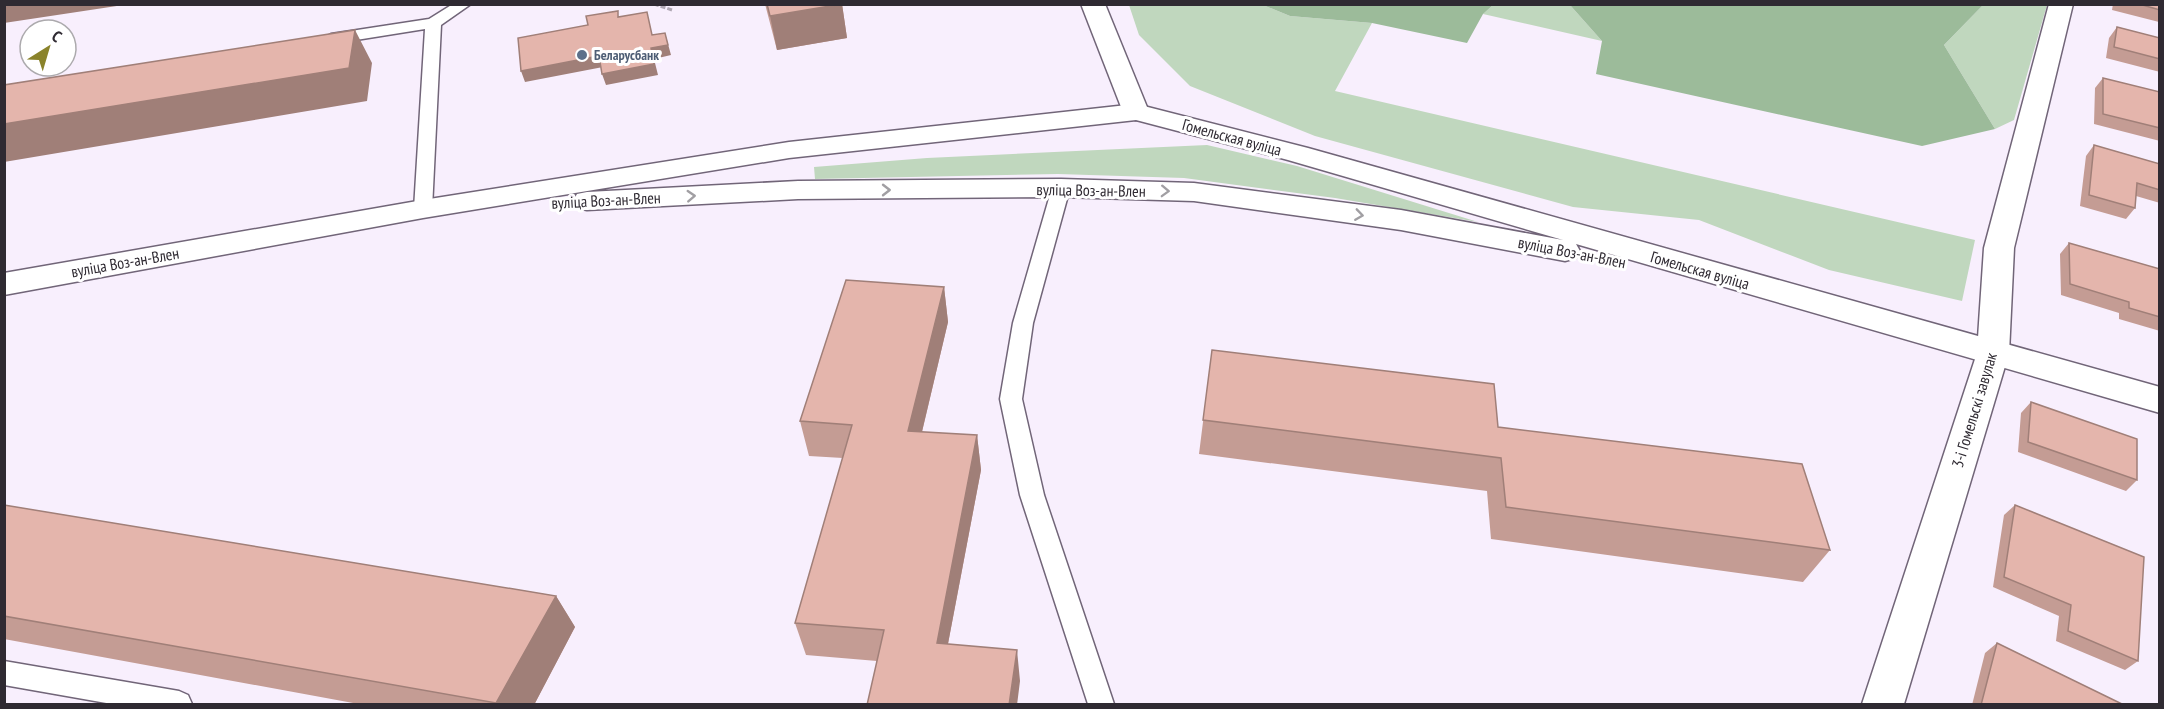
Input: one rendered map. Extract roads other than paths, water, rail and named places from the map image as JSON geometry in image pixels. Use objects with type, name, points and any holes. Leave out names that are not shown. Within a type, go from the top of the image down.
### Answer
[{"type":"main road","points":[[1093,4],[1136,112]]},
{"type":"main road","name":"3-і Гомельскі завулак","points":[[1883,705],[1993,353],[1999,248],[2061,4]]},
{"type":"main road","name":"вуліца Воз-ан-Влен","points":[[4,284],[423,209],[789,150],[1136,112]]},
{"type":"main road","name":"Гомельская вуліца","points":[[1136,112],[1298,154],[2160,400]]},
{"type":"main road","name":"вуліца Воз-ан-Влен","points":[[423,209],[798,190],[1061,188],[1194,192],[1401,220],[1752,285]]},
{"type":"lane","points":[[317,41],[433,23],[464,4]]},
{"type":"lane","points":[[423,209],[433,23]]},
{"type":"lane","points":[[1061,188],[1023,323],[1011,399],[1032,495],[1101,705]]},
{"type":"lane","points":[[4,673],[179,705]]},
{"type":"place","name":"Беларусбанк","points":[[582,55]]}]
